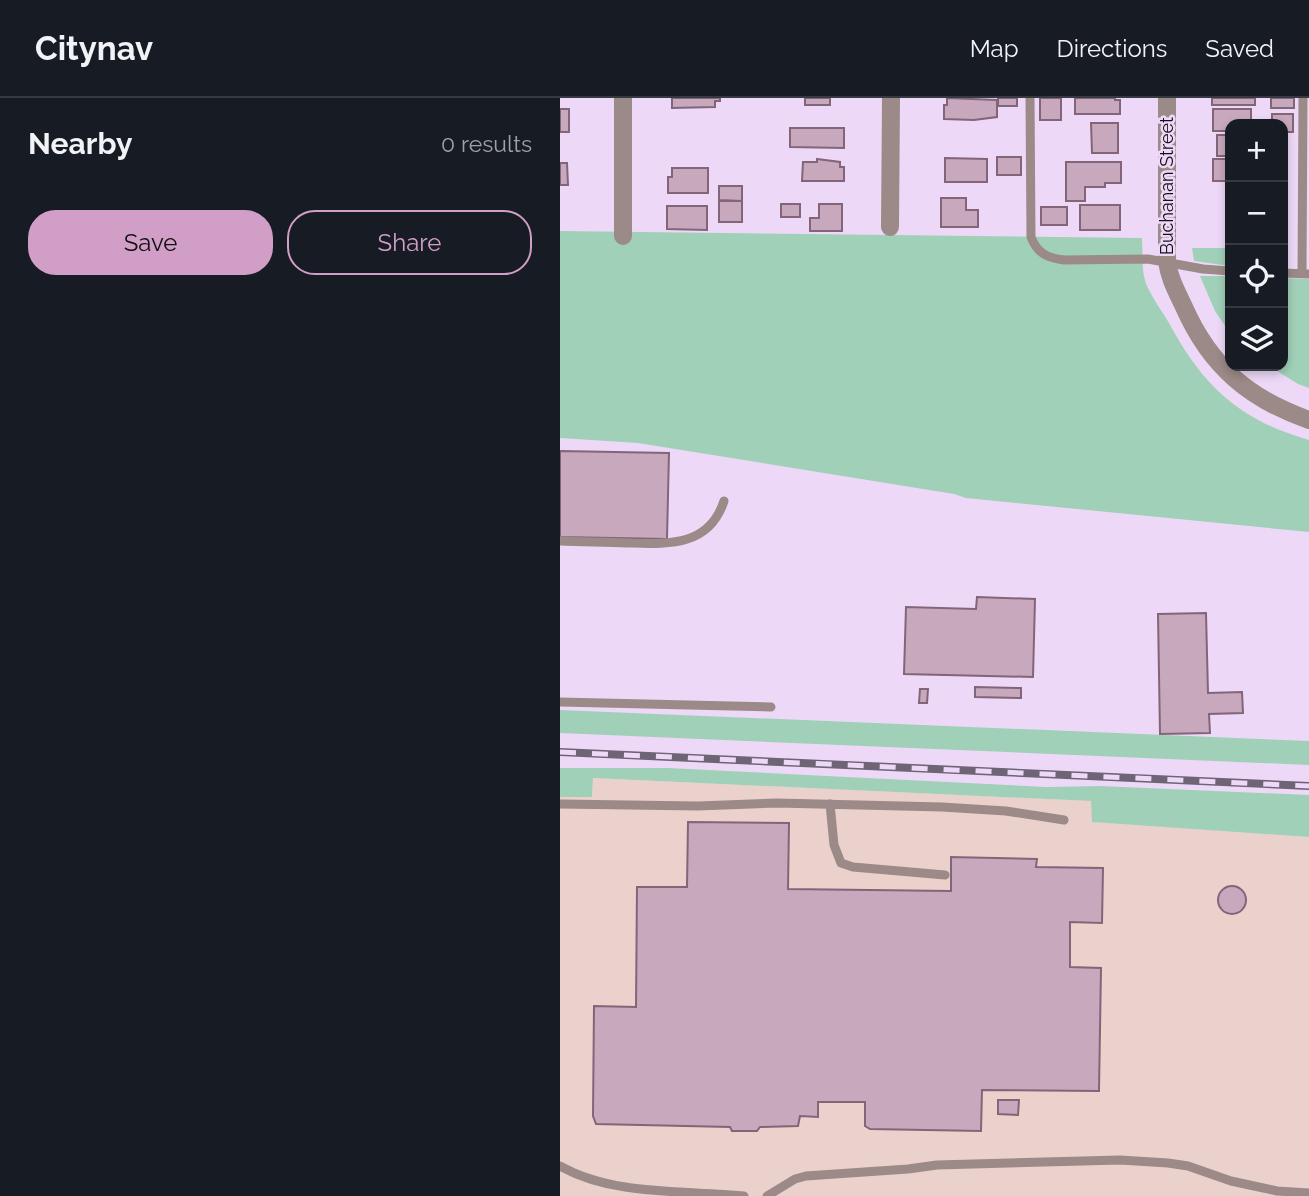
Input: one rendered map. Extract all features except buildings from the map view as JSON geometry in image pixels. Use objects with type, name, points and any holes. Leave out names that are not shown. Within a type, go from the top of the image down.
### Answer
[{"type":"street","points":[[623,98],[623,236]]},
{"type":"street","points":[[890,227],[891,98]]},
{"type":"street","name":"Buchanan Street","points":[[1167,98],[1167,261],[1172,281],[1190,321],[1228,375],[1262,399],[1309,420]]},
{"type":"lane","points":[[1030,98],[1030,214],[1031,237],[1035,248],[1052,259],[1167,261],[1225,271]]},
{"type":"lane","points":[[1303,98],[1305,274]]},
{"type":"lane","points":[[560,541],[682,541],[708,528],[719,516],[724,501]]},
{"type":"lane","points":[[560,702],[771,707]]},
{"type":"lane","points":[[560,804],[830,804],[991,809],[1064,820]]},
{"type":"lane","points":[[830,804],[834,845],[841,863],[853,867],[945,875]]},
{"type":"lane","points":[[767,1196],[806,1176],[937,1165],[1120,1160],[1188,1166],[1231,1181],[1277,1191],[1309,1193]]},
{"type":"lane","points":[[560,1166],[584,1181],[614,1190],[744,1196]]},
{"type":"shaded area","points":[[593,778],[1091,801],[1093,822],[1309,837],[1309,1196],[560,1196],[560,797],[592,797]]},
{"type":"green space","points":[[560,231],[1142,238],[1143,269],[1147,286],[1195,365],[1226,398],[1243,411],[1284,432],[1309,440],[1309,532],[966,498],[638,443],[560,438]]},
{"type":"green space","points":[[1192,248],[1225,248],[1225,265],[1194,261]]},
{"type":"green space","points":[[1200,276],[1225,276],[1225,326],[1215,311]]},
{"type":"green space","points":[[1288,278],[1309,279],[1309,388],[1277,371],[1288,371]]},
{"type":"green space","points":[[560,710],[1309,741],[1309,765],[560,733]]},
{"type":"green space","points":[[560,768],[668,768],[1046,787],[1100,786],[1309,795],[1309,837],[1092,822],[1091,801],[593,778],[592,797],[560,797]]},
{"type":"railway","points":[[560,752],[1309,786]]}]
